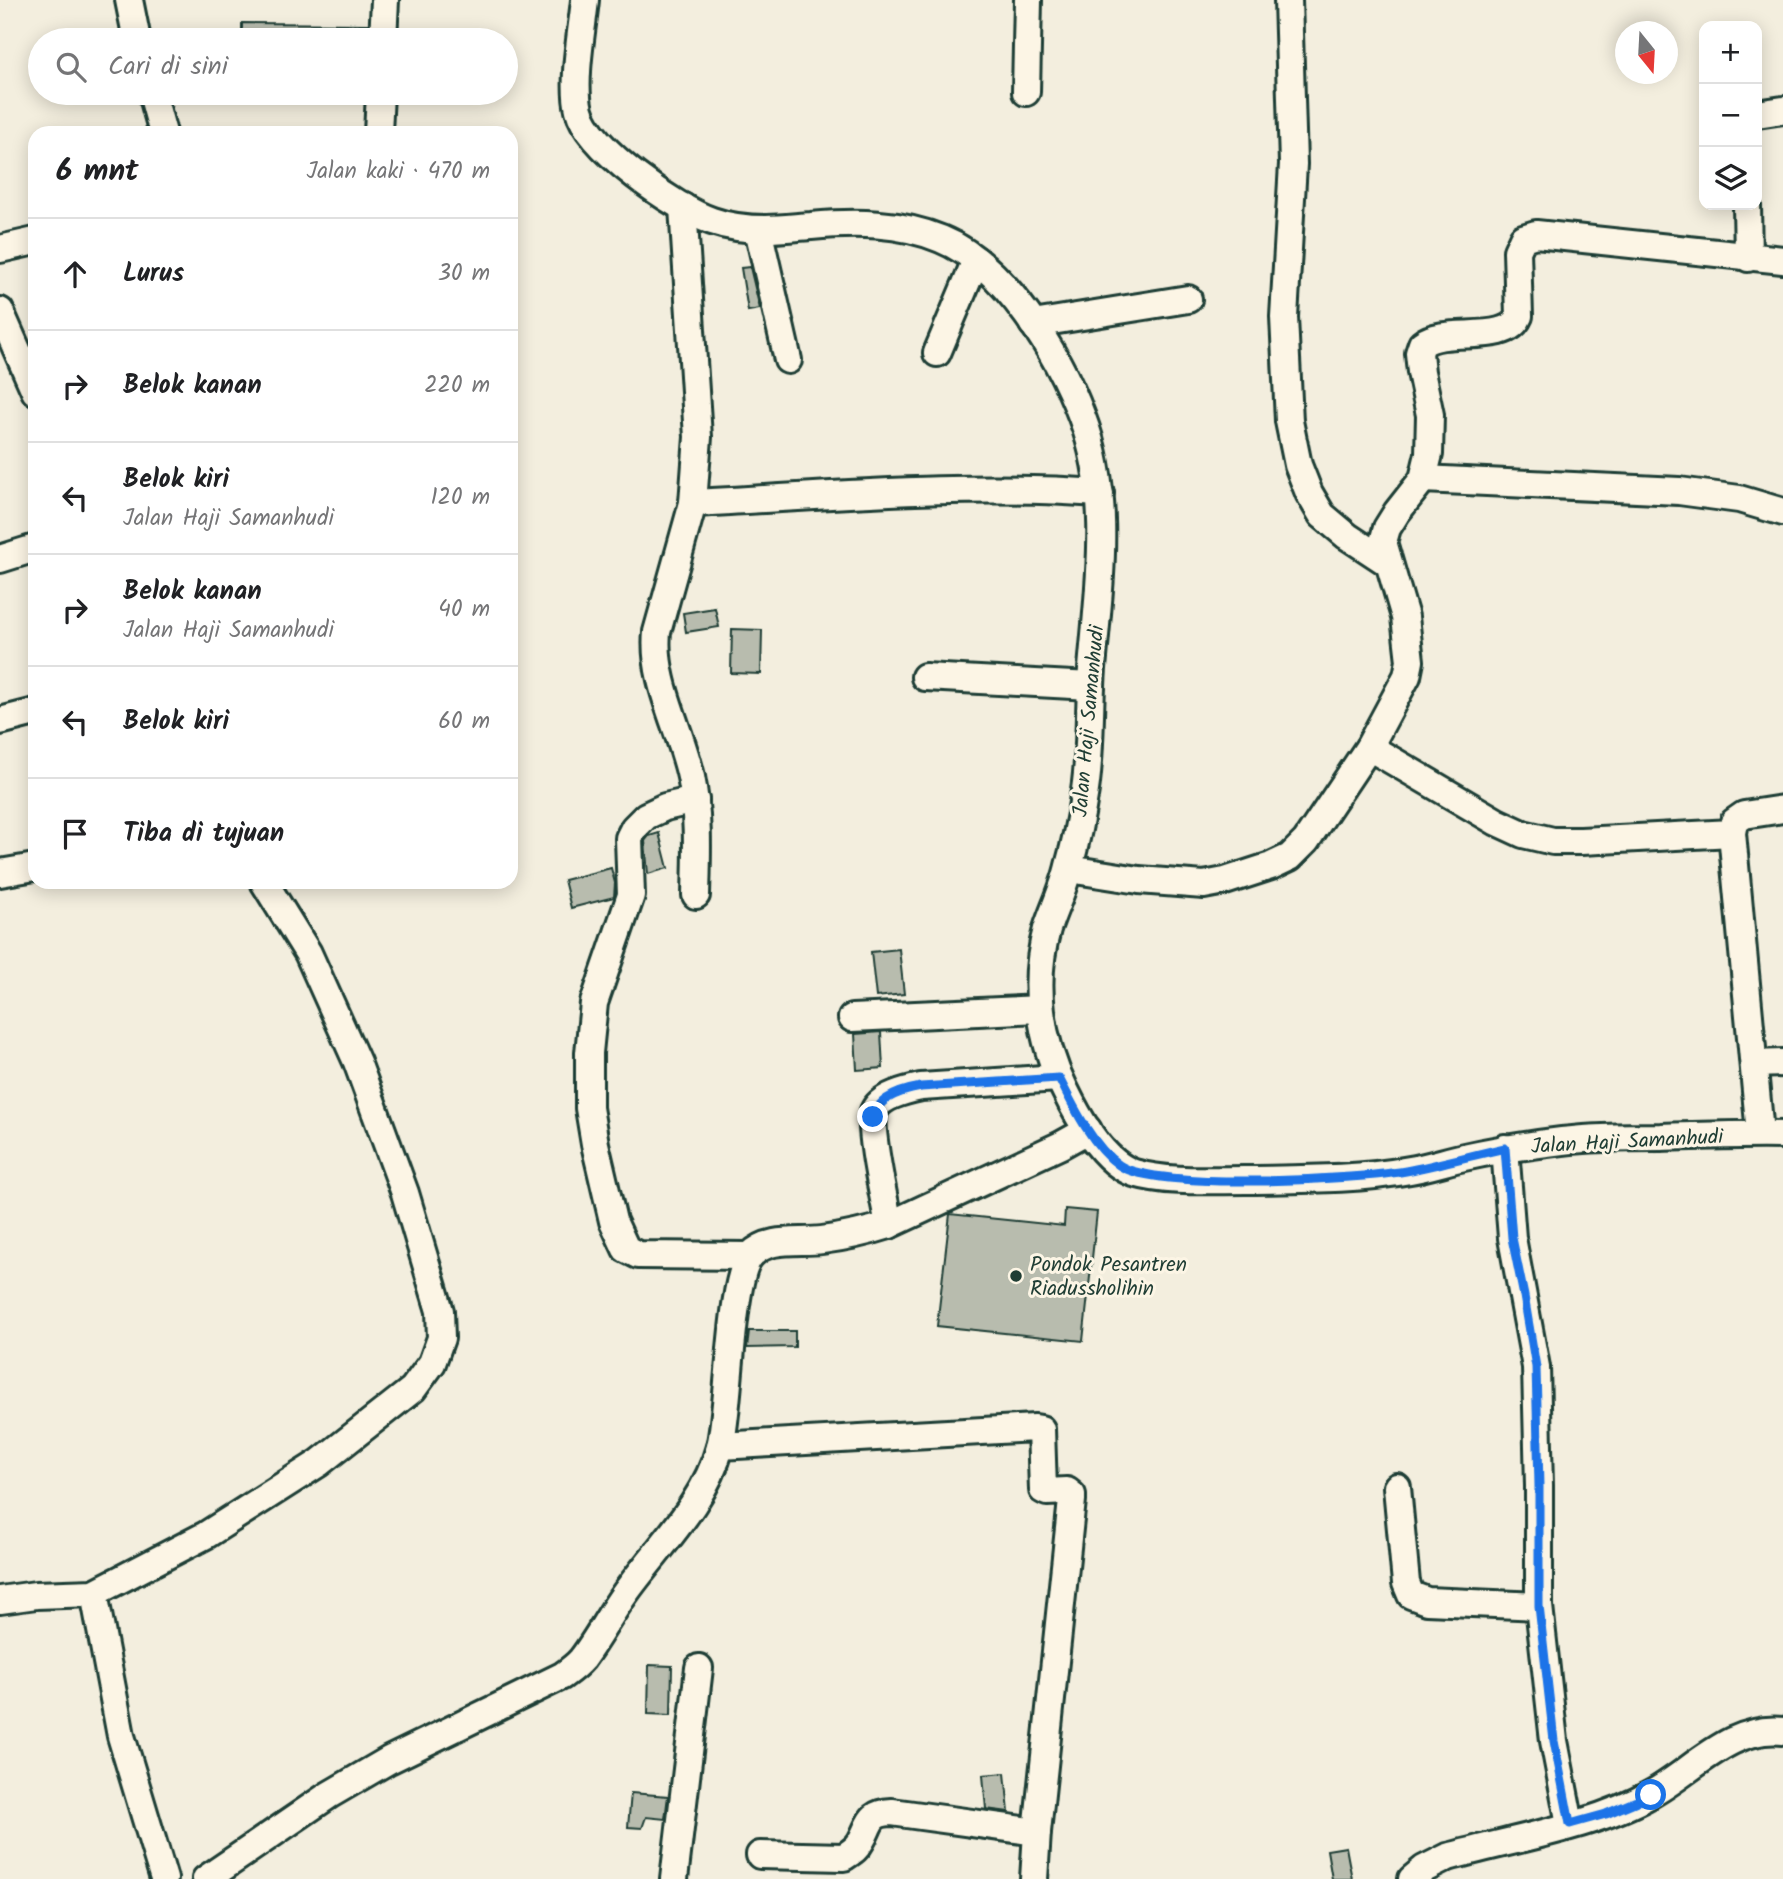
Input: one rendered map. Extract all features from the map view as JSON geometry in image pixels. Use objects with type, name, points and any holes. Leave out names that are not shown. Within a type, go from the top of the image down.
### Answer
[{"type":"street","points":[[129,0],[135,28]]},
{"type":"street","points":[[384,28],[385,0]]},
{"type":"street","name":"Jalan Haji Samanhudi","points":[[585,0],[577,85],[578,108],[594,136],[621,164],[653,189],[683,207],[705,219],[726,225],[758,229],[881,225],[916,230],[947,241],[976,260],[1008,291],[1033,324],[1071,390],[1091,443],[1100,493],[1101,564],[1086,785],[1069,869],[1046,933],[1038,988],[1046,1041],[1059,1078],[1088,1130],[1111,1159],[1135,1173],[1195,1180],[1358,1176],[1409,1170],[1505,1148],[1605,1138],[1772,1134]]},
{"type":"street","points":[[1026,92],[1028,0]]},
{"type":"street","points":[[1288,0],[1293,164],[1284,317],[1289,421],[1298,465],[1308,493],[1322,514],[1348,536],[1388,563]]},
{"type":"street","points":[[155,105],[161,126]]},
{"type":"street","points":[[378,126],[379,105]]},
{"type":"street","points":[[1762,113],[1783,110]]},
{"type":"street","points":[[683,207],[698,437],[693,503],[660,620],[656,644],[660,677],[685,755],[695,800],[698,833],[696,895]]},
{"type":"street","points":[[1747,210],[1748,258]]},
{"type":"street","points":[[758,229],[788,360]]},
{"type":"street","points":[[1069,869],[1204,886],[1271,866],[1290,857],[1306,841],[1369,747],[1403,685],[1410,661],[1405,617],[1384,542],[1387,528],[1423,479],[1431,431],[1419,354],[1422,344],[1437,336],[1497,332],[1515,323],[1518,316],[1517,251],[1522,238],[1536,234],[1783,260]]},
{"type":"street","points":[[0,249],[28,243]]},
{"type":"street","points":[[937,353],[976,260]]},
{"type":"street","points":[[1033,324],[1188,299]]},
{"type":"street","points":[[0,311],[28,375]]},
{"type":"street","points":[[1423,479],[1679,491],[1739,499],[1783,512]]},
{"type":"street","points":[[693,503],[955,489],[1033,488],[1100,493]]},
{"type":"street","points":[[0,559],[28,550]]},
{"type":"street","points":[[925,677],[1091,686]]},
{"type":"street","points":[[0,721],[28,714]]},
{"type":"street","points":[[1369,747],[1497,822],[1523,834],[1553,841],[1581,841],[1732,833]]},
{"type":"street","points":[[695,800],[664,807],[646,816],[634,828],[629,838],[631,895],[594,1003],[589,1053],[589,1108],[607,1200],[626,1249],[638,1255],[750,1256]]},
{"type":"street","points":[[1772,1134],[1754,1064],[1732,833],[1734,822],[1740,817],[1783,809]]},
{"type":"street","points":[[0,873],[28,868]]},
{"type":"street","points":[[0,1600],[36,1595],[94,1594],[206,1535],[319,1463],[413,1389],[432,1363],[441,1338],[440,1311],[405,1193],[357,1062],[308,953],[268,889]]},
{"type":"street","points":[[852,1018],[1040,1009]]},
{"type":"street","points":[[1754,1064],[1783,1063]]},
{"type":"street","points":[[889,1225],[874,1139],[873,1117],[877,1107],[907,1090],[921,1087],[1059,1078]]},
{"type":"street","points":[[206,1879],[329,1795],[389,1760],[562,1676],[581,1660],[626,1592],[692,1504],[711,1471],[720,1446],[738,1295],[745,1265],[750,1256],[767,1244],[822,1240],[889,1225],[1088,1130]]},
{"type":"street","points":[[1505,1148],[1512,1238],[1536,1367],[1539,1606],[1554,1741],[1570,1824]]},
{"type":"street","points":[[720,1446],[1035,1427],[1041,1429],[1043,1490],[1068,1491],[1072,1500],[1034,1879]]},
{"type":"street","points":[[1397,1487],[1406,1583],[1411,1595],[1427,1601],[1539,1606]]},
{"type":"street","points":[[94,1594],[121,1736],[164,1879]]},
{"type":"street","points":[[674,1879],[699,1668]]},
{"type":"street","points":[[1412,1879],[1424,1869],[1448,1857],[1606,1814],[1651,1795],[1720,1747],[1746,1734],[1783,1731]]},
{"type":"street","points":[[760,1855],[844,1857],[855,1850],[869,1822],[880,1813],[892,1812],[1037,1832]]},
{"type":"building","points":[[242,23],[368,24],[368,28],[242,28]]},
{"type":"building","points":[[750,267],[760,309],[748,311],[741,268]]},
{"type":"building","points":[[715,608],[719,627],[686,632],[683,613]]},
{"type":"building","points":[[732,629],[762,630],[761,674],[731,673]]},
{"type":"building","points":[[659,833],[668,868],[648,874],[645,841],[649,836]]},
{"type":"building","points":[[611,868],[615,883],[614,897],[571,908],[564,880]]},
{"type":"building","points":[[899,949],[904,994],[876,997],[871,952]]},
{"type":"building","points":[[881,1032],[883,1068],[857,1070],[855,1034]]},
{"type":"building","name":"Pondok Pesantren Riadussholihin","points":[[1065,1209],[1097,1212],[1083,1341],[937,1326],[950,1214],[1064,1226]]},
{"type":"building","points":[[749,1331],[795,1331],[795,1347],[747,1348]]},
{"type":"building","points":[[649,1665],[672,1666],[671,1715],[648,1714]]},
{"type":"building","points":[[1005,1773],[1009,1812],[986,1809],[983,1775]]},
{"type":"building","points":[[631,1793],[668,1796],[665,1819],[646,1817],[642,1828],[628,1827]]},
{"type":"building","points":[[1346,1847],[1352,1879],[1332,1879],[1327,1850]]},
{"type":"place","name":"Pondok Pesantren Riadussholihin","points":[[1016,1276]]},
{"type":"route","points":[[873,1117],[877,1107],[884,1101],[907,1090],[921,1087],[1059,1078],[1088,1130],[1111,1159],[1135,1173],[1195,1180],[1358,1176],[1409,1170],[1505,1148],[1512,1238],[1536,1367],[1539,1606],[1554,1741],[1570,1824],[1606,1814],[1651,1795]]}]
